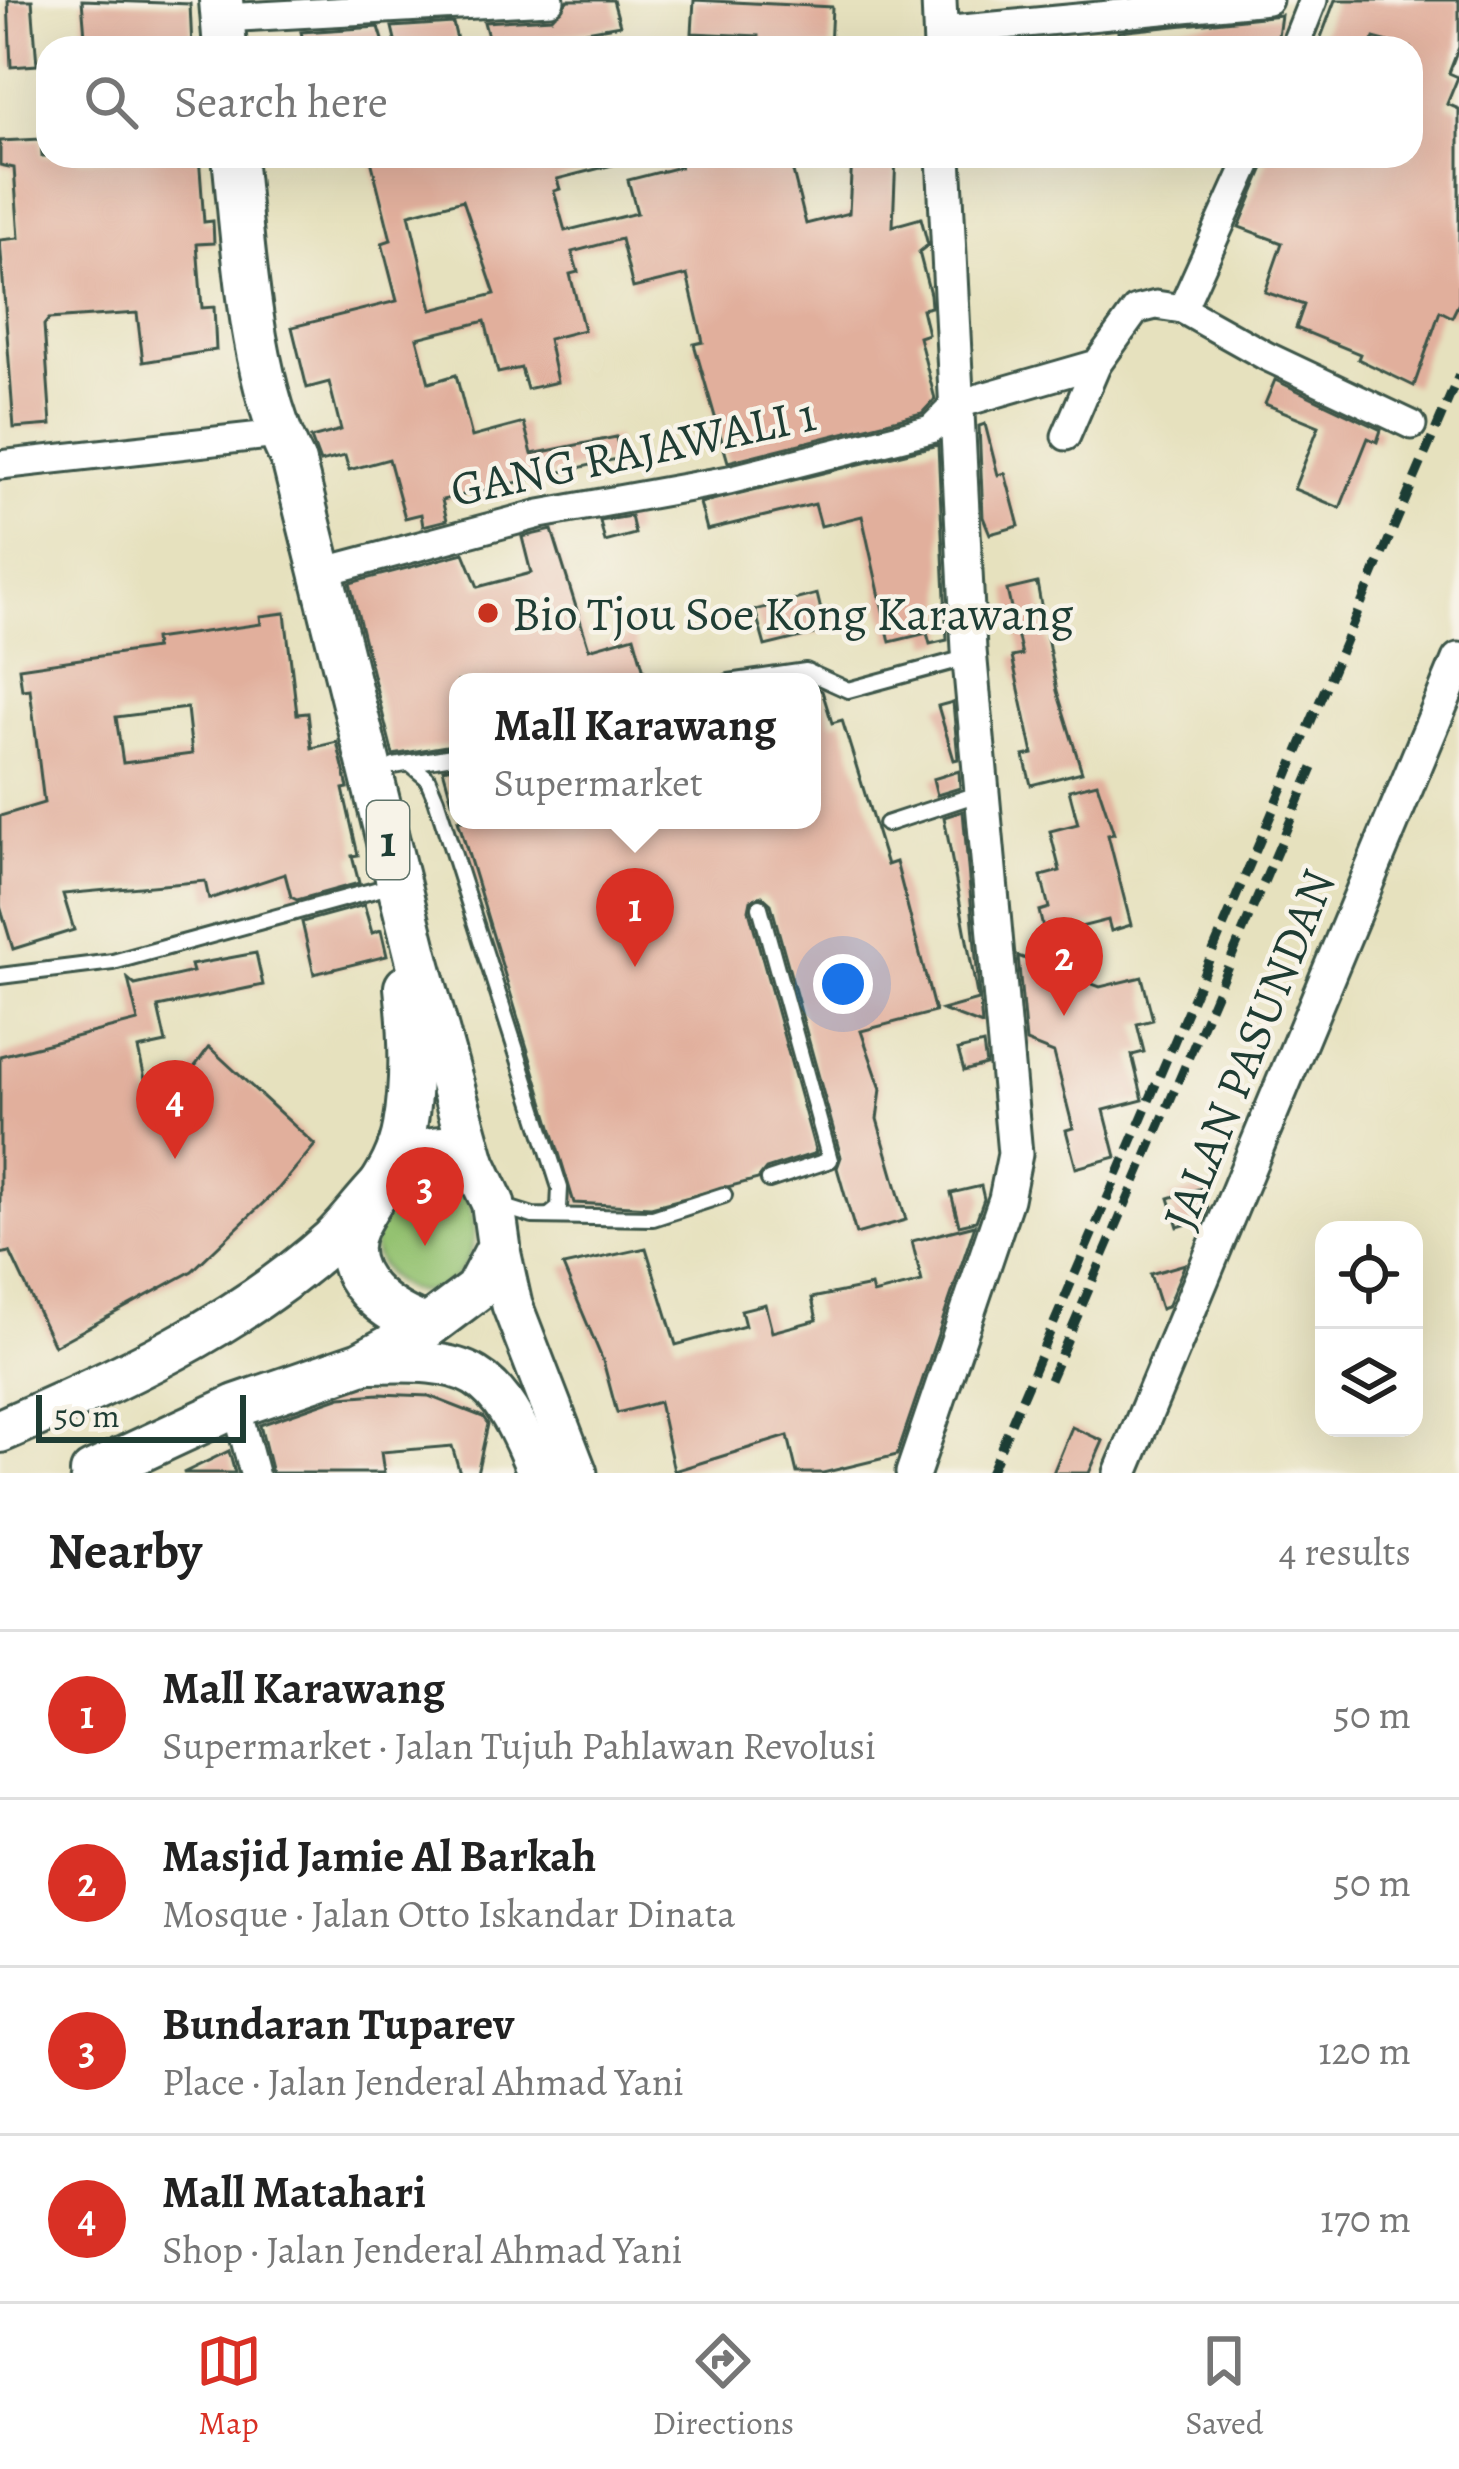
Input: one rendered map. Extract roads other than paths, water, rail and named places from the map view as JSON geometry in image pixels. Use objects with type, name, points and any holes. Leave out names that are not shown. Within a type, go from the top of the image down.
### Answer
[{"type":"main road","name":"1","points":[[236,168],[259,340],[278,434],[293,464],[322,572],[392,768],[474,1163],[493,1203],[500,1246]]},
{"type":"main road","name":"1","points":[[0,1431],[232,1317],[306,1263],[385,1185],[405,1127],[410,1033],[402,957],[272,467],[278,434]]},
{"type":"main road","points":[[474,1163],[457,1149],[435,1148],[400,1168],[354,1229],[352,1247],[360,1278],[372,1296],[401,1320],[428,1326],[455,1364],[484,1380],[507,1405],[538,1473]]},
{"type":"main road","points":[[96,1472],[236,1406],[362,1363],[428,1326],[476,1290],[500,1246]]},
{"type":"main road","points":[[500,1246],[512,1305],[578,1473]]},
{"type":"main road","points":[[362,1363],[455,1364]]},
{"type":"street","points":[[223,22],[550,0]]},
{"type":"street","points":[[940,26],[1268,0]]},
{"type":"street","points":[[1299,36],[1313,0]]},
{"type":"street","points":[[913,1473],[1006,1199],[1016,1154],[970,657],[945,168]]},
{"type":"street","points":[[1182,309],[1246,168]]},
{"type":"street","points":[[1066,436],[1097,364],[1136,310],[1156,304],[1182,309],[1266,356],[1412,424]]},
{"type":"street","name":"GANG RAJAWALI 1","points":[[322,572],[540,514],[729,480],[931,429],[955,405],[1097,364]]},
{"type":"street","points":[[0,465],[278,434]]},
{"type":"street","name":"JALAN PASUNDAN","points":[[1121,1473],[1459,660]]},
{"type":"street","points":[[236,1406],[254,1473]]},
{"type":"lane","points":[[821,678],[848,690],[970,657]]},
{"type":"lane","points":[[392,768],[449,757]]},
{"type":"lane","points":[[392,768],[427,778],[436,799],[560,1188],[560,1208],[549,1216]]},
{"type":"lane","points":[[886,824],[985,791]]},
{"type":"lane","points":[[0,976],[113,962],[386,887]]},
{"type":"lane","points":[[760,907],[830,1160],[769,1180]]},
{"type":"lane","points":[[493,1203],[549,1216],[653,1218],[724,1195]]},
{"type":"lane","points":[[578,1216],[591,1224],[650,1227]]},
{"type":"railway","points":[[990,1473],[1459,375]]},
{"type":"railway","points":[[1050,1380],[1313,768]]},
{"type":"place","name":"Bio Tjou Soe Kong Karawang","points":[[488,613]]},
{"type":"place","name":"Mall Karawang","points":[[635,967]]},
{"type":"place","name":"Masjid Jamie Al Barkah","points":[[1064,1016]]},
{"type":"place","name":"Mall Matahari","points":[[175,1159]]},
{"type":"place","name":"Bundaran Tuparev","points":[[425,1246]]}]
